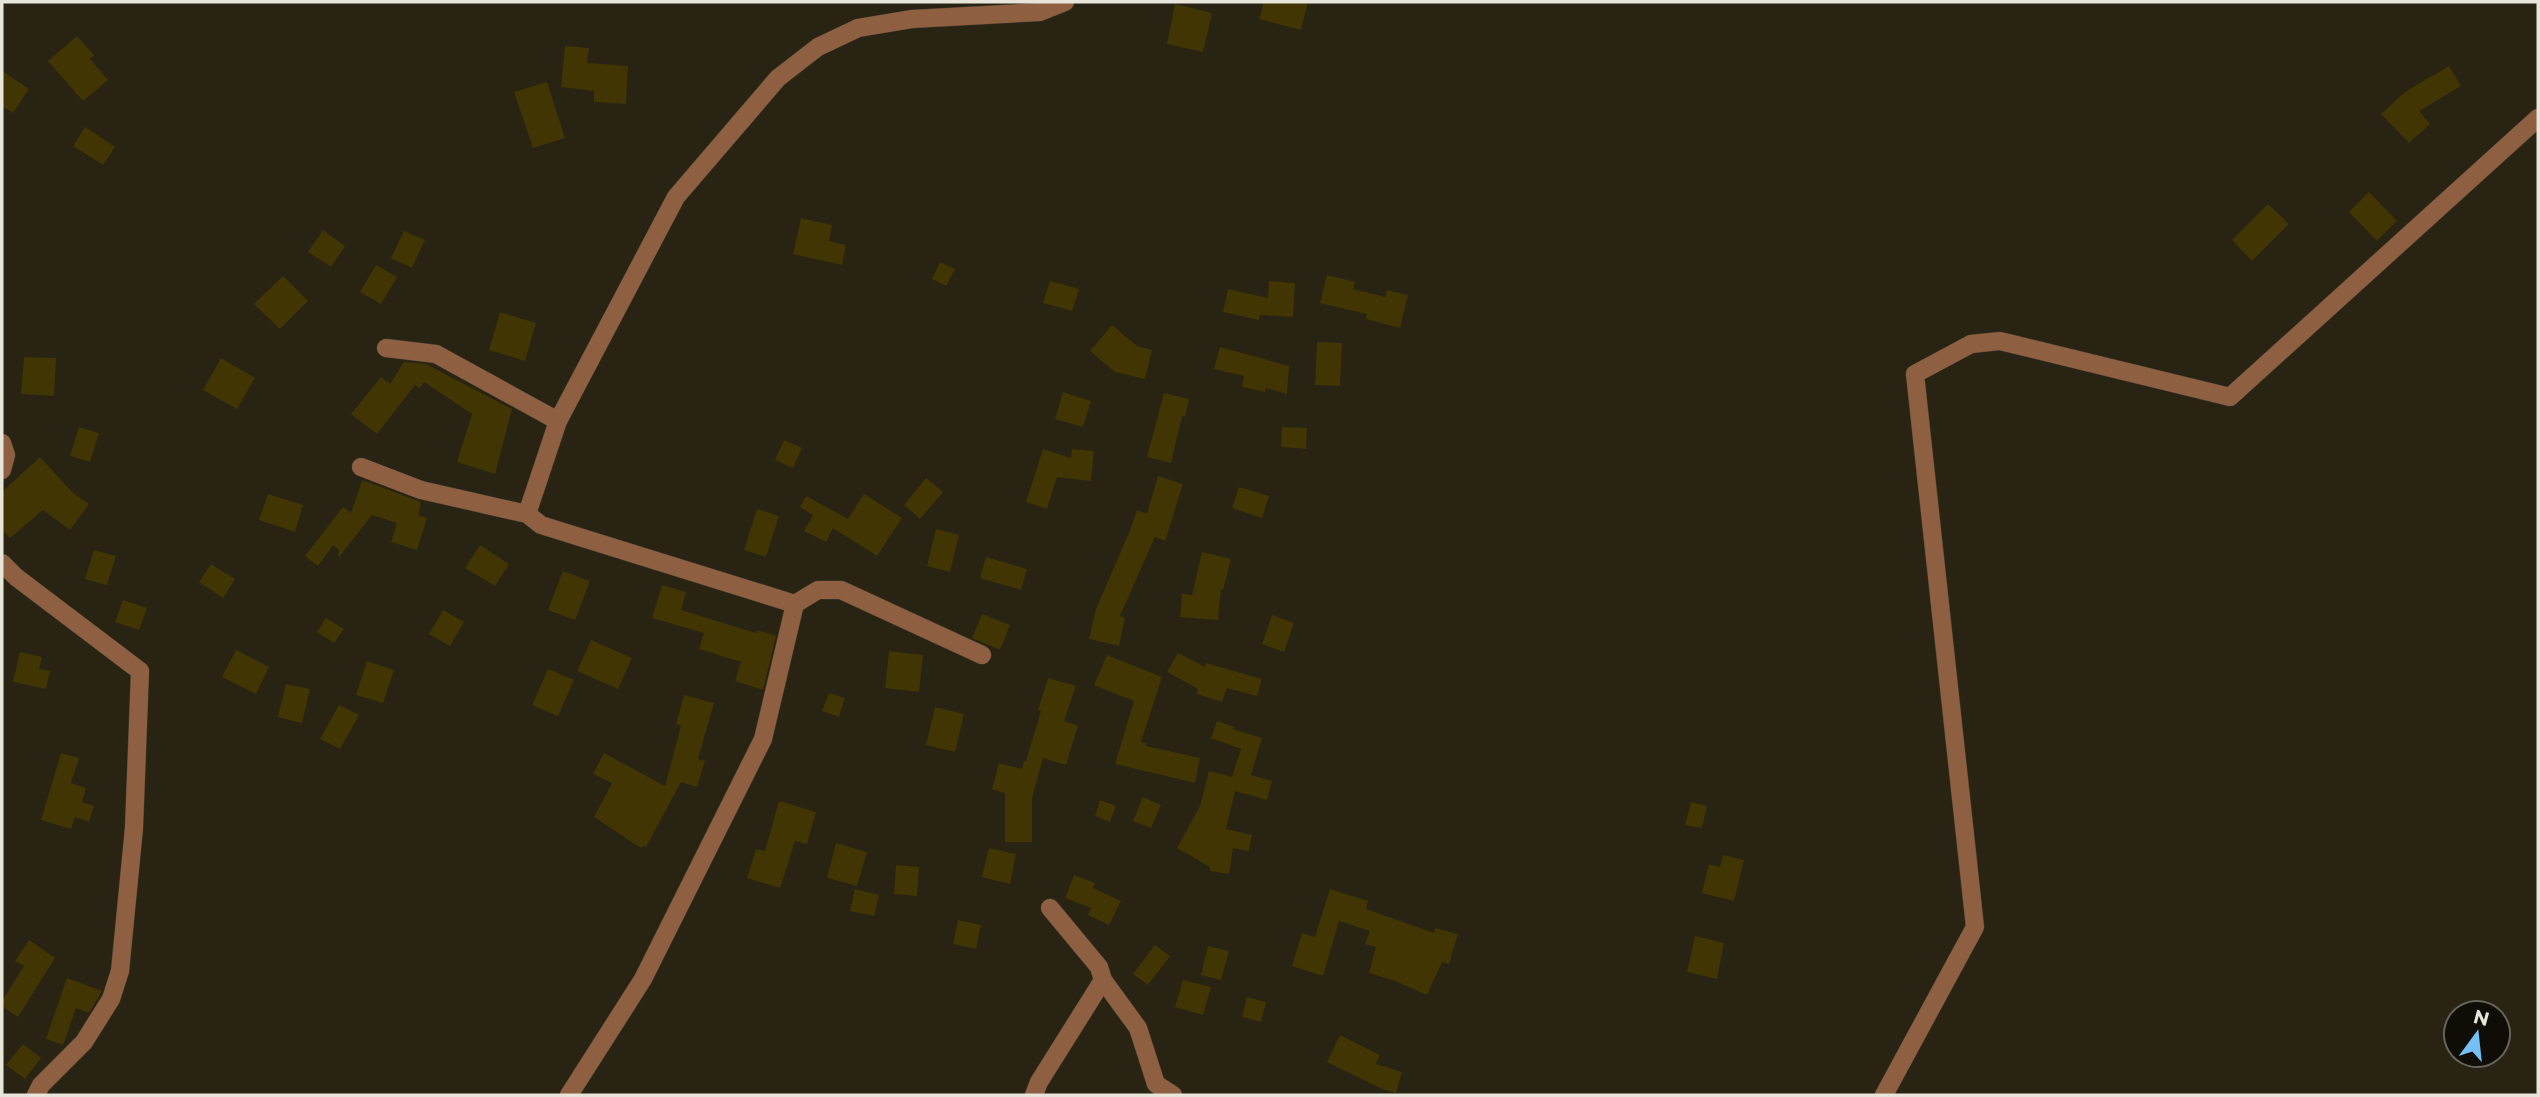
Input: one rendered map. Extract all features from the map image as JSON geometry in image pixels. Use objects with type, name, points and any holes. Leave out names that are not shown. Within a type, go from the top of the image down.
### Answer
[{"type":"street","points":[[527,514],[558,421],[676,197],[778,78],[818,47],[858,28],[912,19],[1040,12],[1065,2]]},
{"type":"street","points":[[1884,1095],[1975,927],[1915,374],[1971,344],[2000,341],[2230,397],[2538,118]]},
{"type":"street","points":[[386,348],[436,354],[558,421]]},
{"type":"street","points":[[2,443],[6,455],[2,470]]},
{"type":"street","points":[[361,467],[421,491],[527,514],[541,524],[796,604]]},
{"type":"street","points":[[2,563],[16,577],[140,671],[134,828],[120,971],[111,999],[84,1042],[41,1085],[36,1095]]},
{"type":"street","points":[[569,1095],[643,979],[763,739],[796,604],[818,590],[841,590],[982,655]]},
{"type":"street","points":[[1051,908],[1099,967],[1103,980],[1138,1028],[1156,1084],[1173,1095]]},
{"type":"street","points":[[1034,1095],[1039,1082],[1103,980]]},
{"type":"building","points":[[1264,2],[1308,2],[1301,30],[1259,19]]},
{"type":"building","points":[[1175,4],[1212,13],[1203,52],[1167,44]]},
{"type":"building","points":[[77,36],[94,55],[90,59],[108,80],[83,101],[48,61]]},
{"type":"building","points":[[565,46],[589,48],[587,63],[628,66],[626,104],[594,102],[594,91],[561,87]]},
{"type":"building","points":[[2449,66],[2461,86],[2419,111],[2430,124],[2409,143],[2381,114],[2405,92]]},
{"type":"building","points":[[2,71],[29,89],[13,113],[2,106]]},
{"type":"building","points":[[547,82],[565,138],[533,148],[514,92]]},
{"type":"building","points":[[85,127],[115,147],[103,165],[73,146]]},
{"type":"building","points":[[2369,192],[2397,221],[2377,241],[2349,212]]},
{"type":"building","points":[[2268,204],[2289,224],[2252,261],[2232,240]]},
{"type":"building","points":[[801,218],[832,225],[829,241],[846,245],[842,265],[793,254]]},
{"type":"building","points":[[323,230],[345,246],[331,267],[308,252]]},
{"type":"building","points":[[404,231],[425,240],[412,268],[391,258]]},
{"type":"building","points":[[940,262],[955,269],[946,286],[932,279]]},
{"type":"building","points":[[376,265],[397,277],[381,304],[360,292]]},
{"type":"building","points":[[1327,275],[1355,282],[1353,289],[1385,297],[1387,290],[1408,295],[1400,328],[1366,319],[1367,314],[1320,303]]},
{"type":"building","points":[[283,276],[308,301],[280,329],[254,304]]},
{"type":"building","points":[[1050,281],[1079,289],[1072,311],[1043,303]]},
{"type":"building","points":[[1269,281],[1295,283],[1293,317],[1260,315],[1259,320],[1223,312],[1228,289],[1268,298]]},
{"type":"building","points":[[500,312],[536,323],[525,361],[489,350]]},
{"type":"building","points":[[1112,325],[1137,346],[1152,350],[1145,379],[1115,372],[1090,351]]},
{"type":"building","points":[[1317,342],[1342,343],[1340,386],[1315,385]]},
{"type":"building","points":[[1220,347],[1289,366],[1287,394],[1266,388],[1265,392],[1242,387],[1244,376],[1214,369]]},
{"type":"building","points":[[24,357],[56,358],[54,396],[21,394]]},
{"type":"building","points":[[221,358],[255,378],[237,409],[203,390]]},
{"type":"building","points":[[404,362],[426,364],[512,409],[495,474],[457,462],[472,414],[424,382],[420,388],[415,385],[377,434],[351,414],[381,377],[390,384]]},
{"type":"building","points":[[1063,392],[1091,401],[1083,427],[1055,419]]},
{"type":"building","points":[[1164,393],[1189,399],[1185,417],[1182,416],[1171,463],[1147,457]]},
{"type":"building","points":[[79,427],[99,433],[90,462],[70,456]]},
{"type":"building","points":[[1282,427],[1307,428],[1306,449],[1281,447]]},
{"type":"building","points":[[784,440],[802,448],[793,468],[775,460]]},
{"type":"building","points":[[1043,449],[1071,458],[1072,449],[1094,451],[1091,481],[1057,477],[1047,509],[1026,502]]},
{"type":"building","points":[[40,457],[72,492],[89,504],[70,530],[43,510],[10,538],[2,529],[2,492]]},
{"type":"building","points":[[1158,476],[1183,484],[1165,541],[1155,537],[1120,616],[1125,618],[1119,646],[1089,639],[1096,609],[1137,510],[1147,514]]},
{"type":"building","points":[[926,478],[943,492],[920,519],[904,505]]},
{"type":"building","points":[[362,480],[421,502],[418,515],[427,518],[417,550],[391,542],[397,523],[372,515],[339,557],[339,550],[333,545],[318,566],[305,556],[343,507],[351,513]]},
{"type":"building","points":[[1239,487],[1269,496],[1262,518],[1232,508]]},
{"type":"building","points":[[268,494],[303,505],[295,532],[259,520]]},
{"type":"building","points":[[864,494],[902,518],[877,556],[833,528],[826,542],[804,531],[813,515],[800,507],[806,496],[848,519]]},
{"type":"building","points":[[757,509],[779,516],[766,557],[744,550]]},
{"type":"building","points":[[936,529],[959,535],[950,572],[927,566]]},
{"type":"building","points":[[480,545],[509,564],[495,586],[465,568]]},
{"type":"building","points":[[94,550],[116,556],[107,585],[85,579]]},
{"type":"building","points":[[1202,552],[1231,559],[1223,590],[1221,589],[1218,620],[1180,617],[1182,594],[1192,595]]},
{"type":"building","points":[[986,557],[1027,569],[1021,590],[980,578]]},
{"type":"building","points":[[211,564],[235,579],[223,598],[199,582]]},
{"type":"building","points":[[563,571],[590,581],[575,620],[548,610]]},
{"type":"building","points":[[662,585],[686,592],[681,610],[756,633],[757,630],[776,636],[763,690],[735,681],[741,662],[699,649],[704,633],[652,618]]},
{"type":"building","points":[[123,600],[147,608],[139,630],[115,622]]},
{"type":"building","points":[[443,610],[464,622],[450,646],[429,634]]},
{"type":"building","points":[[982,614],[1010,625],[1000,650],[972,638]]},
{"type":"building","points":[[1272,615],[1294,623],[1284,652],[1262,644]]},
{"type":"building","points":[[326,618],[344,629],[334,643],[317,632]]},
{"type":"building","points":[[591,640],[632,658],[618,689],[577,671]]},
{"type":"building","points":[[236,650],[269,667],[256,694],[222,677]]},
{"type":"building","points":[[889,651],[923,655],[919,692],[885,688]]},
{"type":"building","points":[[20,652],[42,657],[39,669],[50,671],[46,689],[13,682]]},
{"type":"building","points":[[1178,653],[1205,667],[1206,663],[1262,679],[1257,696],[1227,688],[1222,702],[1197,694],[1198,689],[1167,672]]},
{"type":"building","points":[[1107,655],[1162,677],[1141,742],[1146,743],[1146,746],[1200,758],[1195,783],[1115,764],[1134,701],[1094,685]]},
{"type":"building","points":[[367,661],[394,670],[383,703],[356,695]]},
{"type":"building","points":[[548,669],[574,680],[558,716],[532,705]]},
{"type":"building","points":[[1048,678],[1076,686],[1064,721],[1078,726],[1066,765],[1043,758],[1032,798],[1032,842],[1005,842],[1005,793],[992,789],[999,763],[1022,769],[1041,711],[1038,710]]},
{"type":"building","points":[[286,684],[310,689],[302,723],[278,717]]},
{"type":"building","points":[[829,693],[845,698],[839,717],[822,711]]},
{"type":"building","points":[[684,695],[714,703],[698,759],[705,761],[697,787],[681,782],[646,847],[641,848],[594,817],[612,783],[593,774],[604,753],[665,786],[681,726],[676,724]]},
{"type":"building","points":[[339,705],[359,715],[340,749],[320,739]]},
{"type":"building","points":[[935,707],[964,714],[955,752],[926,745]]},
{"type":"building","points":[[1217,721],[1262,738],[1251,775],[1272,781],[1267,800],[1235,791],[1226,829],[1252,835],[1249,851],[1233,848],[1229,874],[1210,871],[1210,867],[1177,848],[1200,806],[1209,771],[1232,777],[1241,749],[1211,738]]},
{"type":"building","points":[[61,753],[79,758],[71,783],[86,788],[82,802],[94,806],[89,822],[75,817],[71,829],[41,820]]},
{"type":"building","points":[[1143,797],[1161,805],[1151,828],[1133,821]]},
{"type":"building","points":[[1100,800],[1116,806],[1110,822],[1095,816]]},
{"type":"building","points":[[779,801],[816,812],[807,844],[795,841],[780,888],[747,878],[756,849],[765,851]]},
{"type":"building","points":[[1691,802],[1707,806],[1702,828],[1685,825]]},
{"type":"building","points":[[836,843],[867,852],[857,886],[827,878]]},
{"type":"building","points":[[989,848],[1016,854],[1010,884],[982,877]]},
{"type":"building","points":[[1723,855],[1744,860],[1734,901],[1702,893],[1709,864],[1720,867]]},
{"type":"building","points":[[896,865],[919,867],[917,896],[894,894]]},
{"type":"building","points":[[1074,875],[1095,883],[1093,888],[1121,901],[1109,925],[1088,915],[1091,908],[1065,898]]},
{"type":"building","points":[[855,889],[879,895],[874,916],[850,911]]},
{"type":"building","points":[[1330,889],[1368,901],[1366,909],[1434,933],[1435,928],[1458,934],[1449,964],[1442,962],[1427,995],[1369,973],[1376,947],[1365,944],[1370,931],[1339,921],[1323,976],[1292,966],[1302,933],[1315,937]]},
{"type":"building","points":[[958,920],[981,925],[976,949],[953,944]]},
{"type":"building","points":[[1695,936],[1724,943],[1717,979],[1687,972]]},
{"type":"building","points":[[29,940],[55,958],[18,1017],[2,1006],[2,1001],[24,966],[15,961]]},
{"type":"building","points":[[1155,945],[1170,956],[1148,985],[1133,974]]},
{"type":"building","points":[[1208,946],[1229,951],[1221,980],[1201,975]]},
{"type":"building","points":[[67,978],[102,991],[89,1013],[76,1008],[63,1045],[46,1039]]},
{"type":"building","points":[[1183,980],[1211,987],[1203,1015],[1175,1007]]},
{"type":"building","points":[[1247,997],[1266,1002],[1261,1022],[1242,1017]]},
{"type":"building","points":[[1340,1035],[1380,1055],[1376,1064],[1402,1072],[1396,1093],[1327,1062]]},
{"type":"building","points":[[23,1044],[41,1058],[25,1079],[6,1065]]}]
